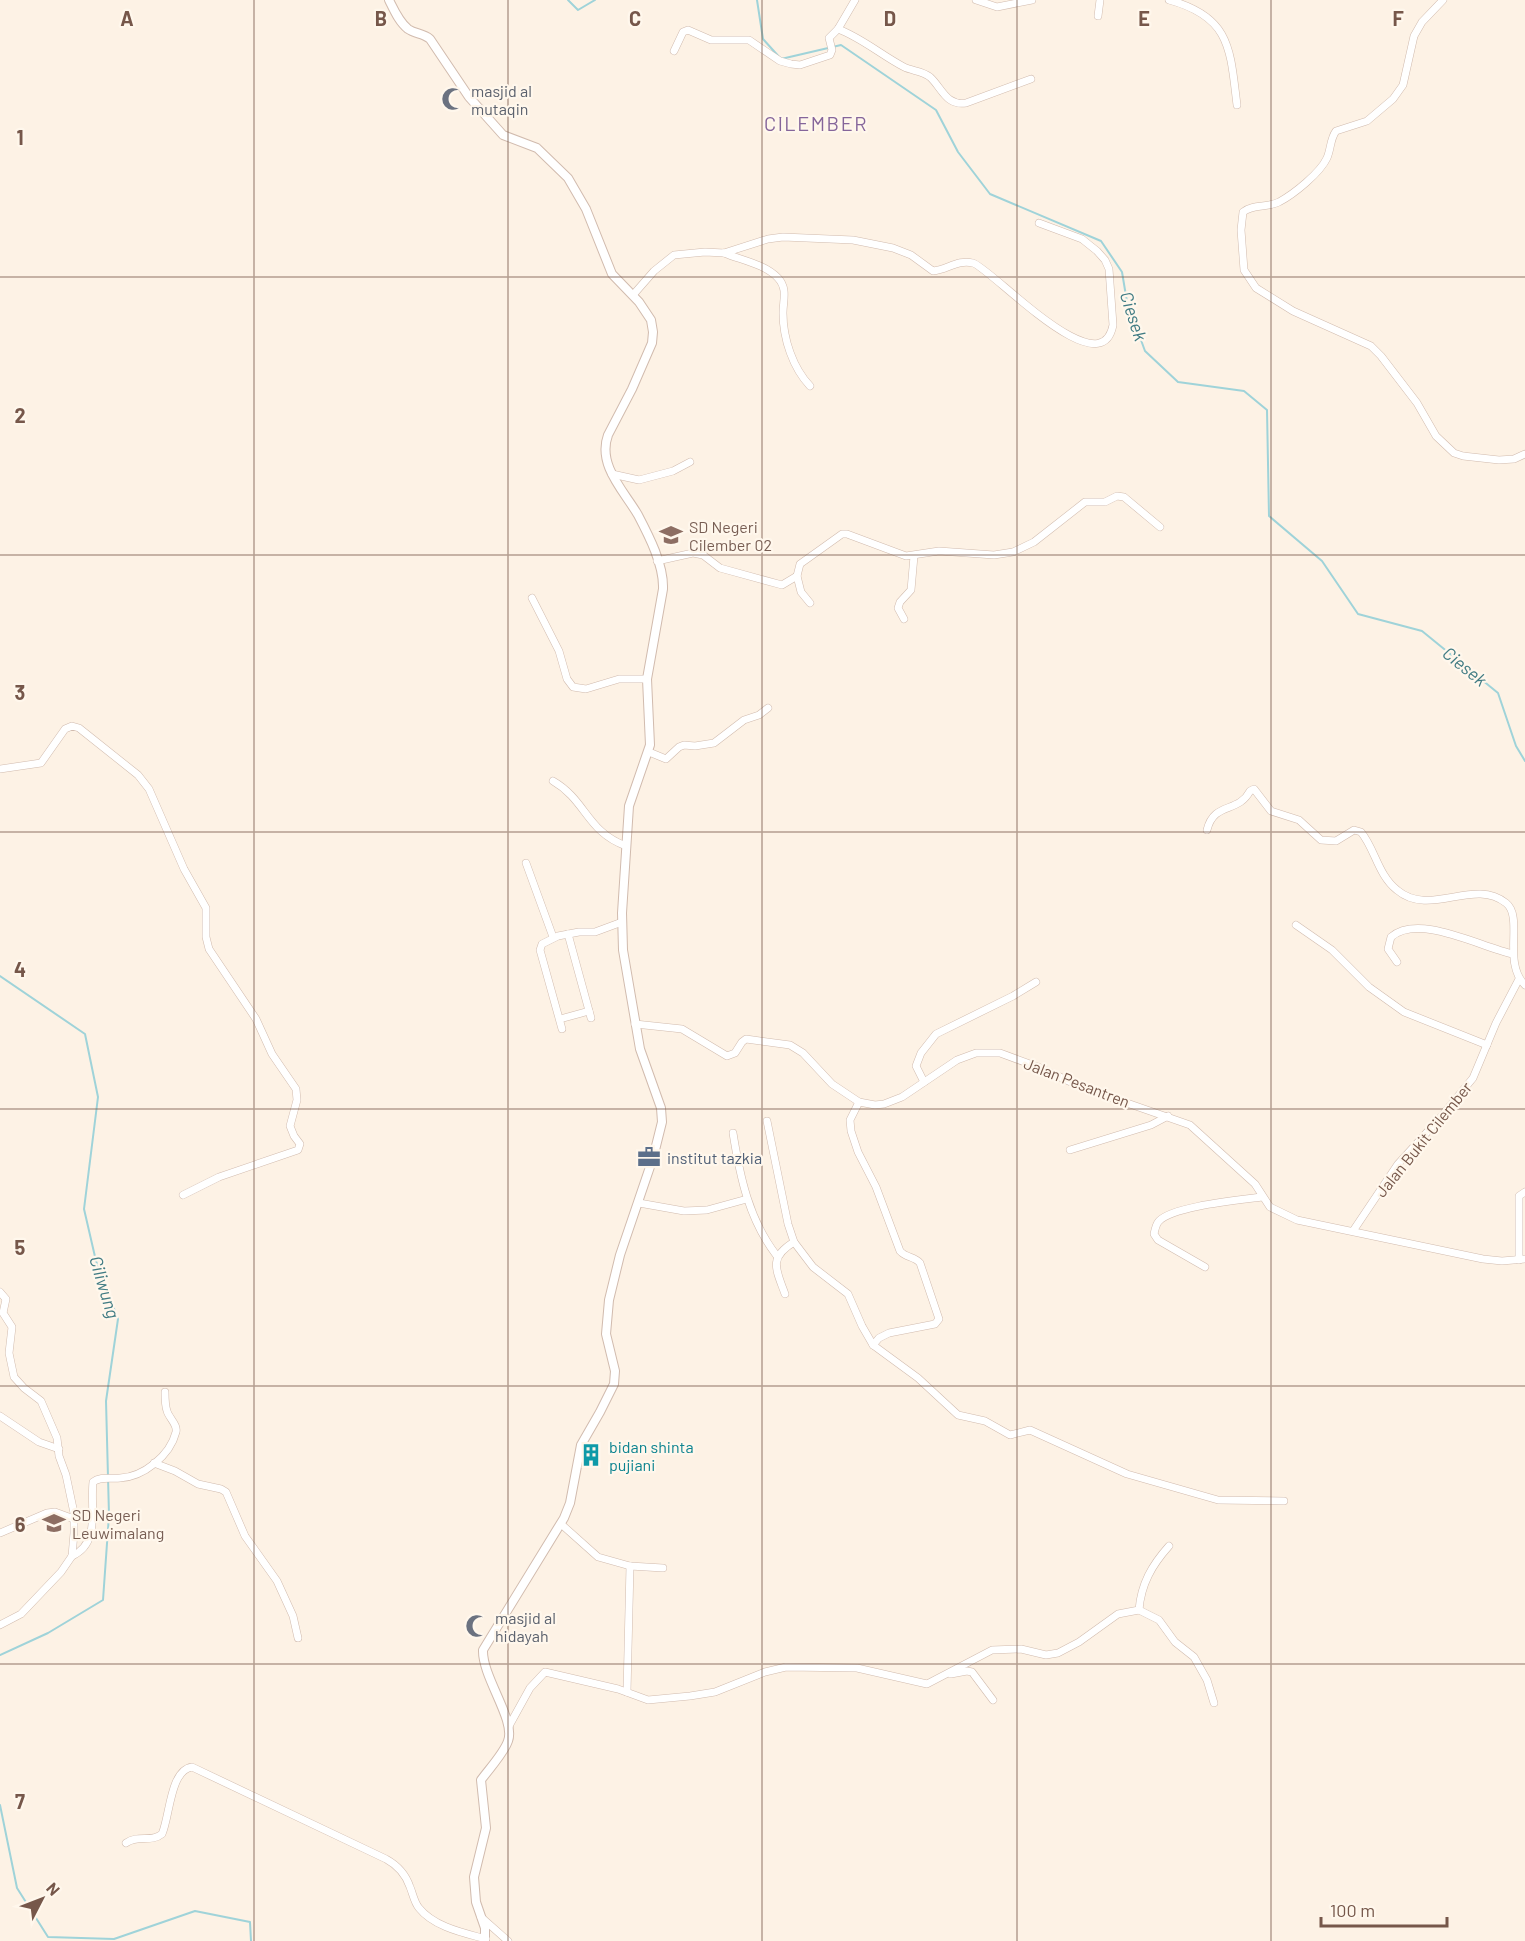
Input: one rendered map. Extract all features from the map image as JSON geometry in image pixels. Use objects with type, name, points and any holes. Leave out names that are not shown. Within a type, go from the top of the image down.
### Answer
[{"type":"street","points":[[126,1843],[133,1838],[156,1839],[162,1834],[179,1774],[188,1767],[195,1767],[386,1859],[404,1875],[417,1905],[428,1917],[485,1940],[476,1902],[474,1877],[486,1828],[481,1780],[509,1740],[509,1726],[492,1685],[483,1658],[483,1650],[561,1524],[570,1503],[581,1445],[614,1384],[615,1371],[606,1339],[607,1314],[620,1256],[653,1158],[662,1115],[645,1066],[635,1024],[623,950],[622,922],[630,801],[649,752],[648,679],[663,589],[662,577],[637,514],[612,474],[606,456],[606,440],[652,343],[653,335],[649,316],[611,272],[586,209],[568,178],[537,148],[503,135],[469,97],[430,39],[421,32],[407,28],[389,0]]},
{"type":"street","points":[[674,51],[683,32],[687,30],[711,40],[749,40],[780,61],[791,64],[826,57],[832,50],[828,40],[855,0]]},
{"type":"street","points":[[976,0],[997,7],[1032,0]]},
{"type":"street","points":[[1098,16],[1100,0]]},
{"type":"street","points":[[1168,0],[1185,5],[1206,17],[1223,33],[1237,105]]},
{"type":"street","points":[[1443,0],[1422,22],[1414,36],[1409,49],[1408,68],[1403,85],[1393,99],[1367,121],[1336,131],[1327,160],[1299,188],[1278,202],[1252,207],[1243,212],[1241,230],[1244,270],[1256,288],[1293,311],[1364,342],[1377,352],[1417,404],[1436,436],[1448,449],[1463,456],[1490,460],[1514,459],[1525,454]]},
{"type":"street","points":[[838,28],[867,43],[900,65],[926,74],[949,100],[955,103],[966,103],[1031,79]]},
{"type":"street","points":[[724,253],[777,237],[831,238],[853,240],[903,251],[933,271],[960,262],[970,262],[988,271],[1016,298],[1062,330],[1090,343],[1102,342],[1112,332],[1113,325],[1107,264],[1097,251],[1082,239],[1039,223]]},
{"type":"street","points":[[633,295],[654,271],[674,255],[724,253],[766,269],[780,281],[785,293],[783,315],[791,353],[798,370],[810,386]]},
{"type":"street","points":[[612,474],[639,480],[672,471],[690,462]]},
{"type":"street","points":[[810,603],[801,592],[797,576],[800,564],[842,534],[906,556],[939,551],[1005,554],[1034,543],[1079,505],[1085,502],[1105,502],[1120,496],[1160,527]]},
{"type":"street","points":[[657,561],[695,553],[703,555],[720,568],[777,584],[785,584],[797,576]]},
{"type":"street","points":[[904,620],[898,608],[900,602],[911,590],[914,556]]},
{"type":"street","points":[[532,598],[553,637],[567,679],[573,687],[586,689],[620,679],[648,679]]},
{"type":"street","points":[[649,752],[666,759],[684,745],[714,743],[744,720],[761,714],[768,708]]},
{"type":"street","points":[[0,769],[38,765],[65,729],[74,726],[138,775],[147,785],[159,808],[184,869],[206,908],[206,937],[209,949],[256,1018],[272,1054],[297,1093],[297,1103],[290,1126],[300,1144],[298,1149],[219,1177],[183,1195]]},
{"type":"street","points":[[553,781],[575,799],[602,833],[614,842],[626,846]]},
{"type":"street","points":[[1207,830],[1208,823],[1215,814],[1244,801],[1253,789],[1271,811],[1299,820],[1321,840],[1334,841],[1353,830],[1359,830],[1363,833],[1388,881],[1404,895],[1433,901],[1483,892],[1507,903],[1513,913],[1513,954],[1522,982]]},
{"type":"street","points":[[526,863],[553,937]]},
{"type":"street","points":[[562,1029],[540,950],[542,944],[553,937],[579,932],[595,932],[622,922]]},
{"type":"street","points":[[1296,925],[1325,945],[1382,997],[1404,1012],[1487,1045]]},
{"type":"street","points":[[1397,962],[1388,949],[1391,937],[1397,932],[1417,928],[1435,929],[1494,950],[1513,954]]},
{"type":"street","points":[[560,1019],[590,1014],[568,934]]},
{"type":"street","points":[[924,1082],[916,1066],[921,1053],[932,1037],[1036,982]]},
{"type":"street","name":"Jalan Bukit Cilember","points":[[1353,1231],[1398,1164],[1466,1087],[1478,1069],[1499,1016],[1522,982]]},
{"type":"street","points":[[635,1024],[682,1029],[727,1056],[735,1053],[746,1039],[787,1043],[803,1053],[830,1082],[859,1102],[852,1115],[850,1126],[858,1152],[876,1187],[897,1246],[904,1256],[916,1259],[920,1263],[939,1319],[935,1324],[884,1335],[873,1346]]},
{"type":"street","name":"Jalan Pesantren","points":[[859,1102],[875,1105],[889,1102],[902,1097],[957,1060],[976,1053],[994,1052],[1038,1067],[1084,1088],[1190,1125],[1255,1184],[1272,1209],[1297,1220],[1483,1259],[1502,1261],[1522,1259]]},
{"type":"street","points":[[1070,1150],[1151,1125],[1168,1116]]},
{"type":"street","points":[[767,1121],[794,1242],[813,1267],[848,1294],[873,1346],[918,1378],[958,1415],[985,1421],[1007,1434],[1017,1435],[1030,1430],[1127,1474],[1218,1500],[1284,1501]]},
{"type":"street","points":[[733,1132],[747,1200],[760,1231],[777,1256],[776,1267],[785,1294]]},
{"type":"street","points":[[1522,1259],[1519,1196],[1525,1192]]},
{"type":"street","points":[[1205,1267],[1158,1240],[1154,1234],[1159,1221],[1184,1210],[1262,1197]]},
{"type":"street","points":[[639,1203],[684,1211],[706,1210],[747,1200]]},
{"type":"street","points":[[777,1256],[794,1242]]},
{"type":"street","points":[[0,1292],[6,1299],[3,1314],[12,1327],[9,1353],[14,1377],[41,1401],[57,1438],[74,1519],[72,1556]]},
{"type":"street","points":[[0,1625],[17,1617],[29,1607],[61,1572],[72,1556],[82,1551],[91,1534],[93,1521],[92,1484],[98,1479],[123,1478],[138,1474],[154,1463],[167,1449],[176,1430],[167,1411],[165,1392]]},
{"type":"street","points":[[0,1416],[39,1442],[59,1449]]},
{"type":"street","points":[[154,1463],[175,1471],[198,1484],[226,1492],[245,1536],[277,1581],[293,1616],[298,1638]]},
{"type":"street","points":[[0,1533],[46,1513],[55,1512],[74,1519]]},
{"type":"street","points":[[561,1524],[598,1557],[630,1566],[663,1568]]},
{"type":"street","points":[[1139,1610],[1141,1591],[1150,1571],[1169,1546]]},
{"type":"street","points":[[627,1692],[630,1566]]},
{"type":"street","points":[[509,1726],[530,1688],[545,1672],[627,1692],[648,1700],[715,1692],[765,1672],[786,1667],[857,1668],[927,1684],[992,1650],[1021,1649],[1046,1655],[1058,1653],[1079,1642],[1118,1614],[1139,1610],[1156,1618],[1175,1642],[1194,1657],[1208,1680],[1214,1703]]},
{"type":"street","points":[[948,1673],[969,1671],[993,1700]]},
{"type":"street","points":[[481,1917],[508,1941]]},
{"type":"waterway","name":"Ciesek","points":[[568,0],[578,10],[595,0]]},
{"type":"waterway","name":"Ciesek","points":[[757,0],[763,39],[781,59],[841,45],[936,110],[958,152],[990,194],[1101,241],[1122,272],[1127,302],[1145,351],[1178,382],[1244,391],[1267,410],[1269,516],[1322,561],[1358,614],[1422,631],[1498,693],[1516,746],[1525,761]]},
{"type":"waterway","name":"Ciliwung","points":[[0,976],[85,1034],[98,1097],[84,1209],[96,1261],[118,1319],[106,1401],[109,1515],[103,1600],[48,1633],[0,1655]]},
{"type":"waterway","name":"Ciliwung","points":[[0,1805],[17,1888],[48,1937],[114,1939],[195,1911],[250,1922],[251,1941]]},
{"type":"place","name":"masjid al mutaqin","points":[[453,99]]},
{"type":"place","name":"SD Negeri Cilember 02","points":[[671,535]]},
{"type":"place","name":"institut tazkia","points":[[649,1157]]},
{"type":"place","name":"bidan shinta pujiani","points":[[591,1455]]},
{"type":"place","name":"SD Negeri Leuwimalang","points":[[54,1523]]},
{"type":"place","name":"masjid al hidayah","points":[[477,1626]]},
{"type":"district","name":"CILEMBER","points":[[816,123]]}]
